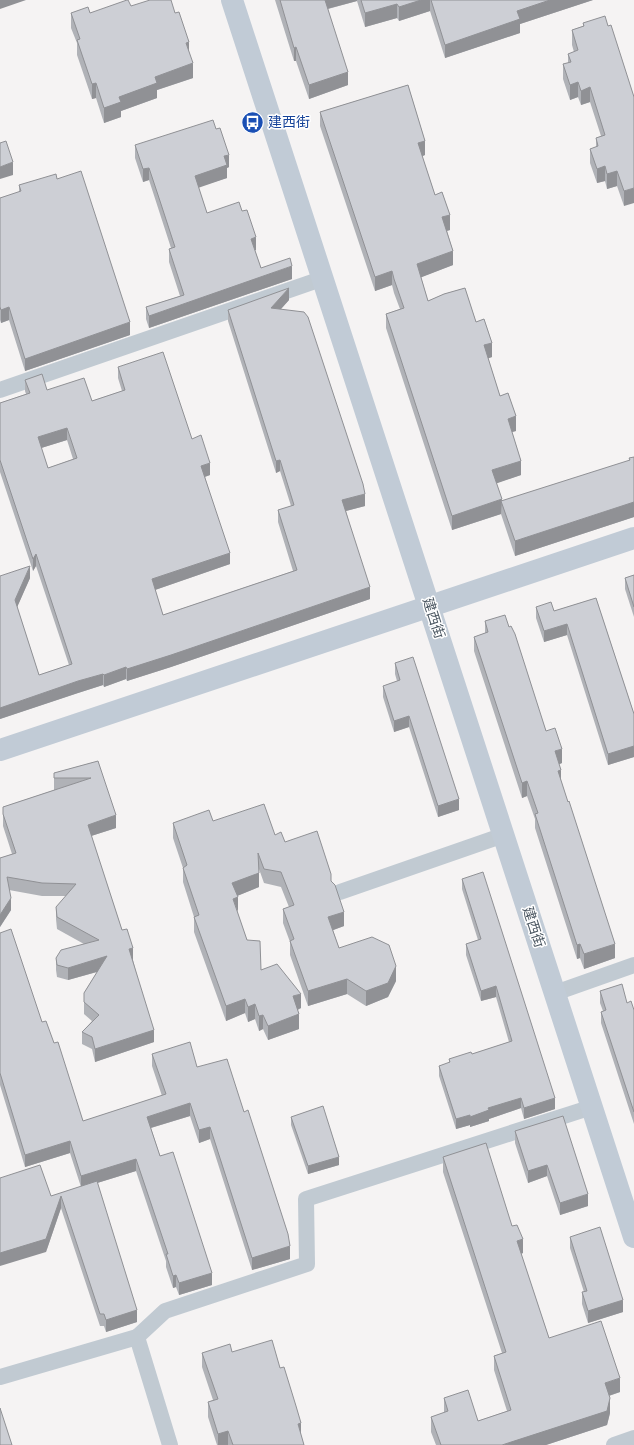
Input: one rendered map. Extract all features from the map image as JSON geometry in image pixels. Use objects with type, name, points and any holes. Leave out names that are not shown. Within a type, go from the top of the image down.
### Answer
[{"type":"street","name":"建西街","points":[[232,0],[324,278],[634,1237]]},
{"type":"street","points":[[0,390],[324,278]]},
{"type":"street","points":[[0,750],[634,538]]},
{"type":"street","points":[[340,892],[504,835]]},
{"type":"street","points":[[555,993],[634,965]]},
{"type":"street","points":[[0,1377],[137,1337],[165,1311],[308,1264],[306,1199],[592,1107]]},
{"type":"street","points":[[137,1337],[170,1445]]},
{"type":"street","points":[[614,1445],[634,1438]]},
{"type":"building","points":[[127,0],[131,6],[150,0],[171,0],[175,13],[179,12],[189,42],[186,43],[193,63],[155,77],[157,83],[119,97],[121,102],[104,108],[96,83],[92,84],[77,40],[80,39],[71,13],[88,7],[90,13]]},
{"type":"building","points":[[280,0],[325,0],[348,72],[309,85],[296,47],[294,48]]},
{"type":"building","points":[[361,0],[421,0],[399,7],[397,4],[365,13]]},
{"type":"building","points":[[431,0],[550,0],[517,11],[520,19],[445,45]]},
{"type":"building","points":[[605,16],[608,26],[611,25],[634,97],[634,188],[624,191],[617,171],[607,174],[605,166],[597,169],[590,149],[598,146],[596,138],[605,135],[590,87],[581,91],[578,82],[570,85],[563,64],[571,62],[568,54],[578,50],[572,30],[584,26],[583,23]]},
{"type":"building","points":[[408,85],[425,141],[418,143],[435,195],[442,192],[450,215],[442,217],[453,251],[417,264],[428,301],[444,294],[465,288],[476,322],[484,319],[492,343],[484,345],[500,396],[508,393],[516,416],[508,419],[521,461],[492,470],[502,499],[452,516],[386,314],[404,308],[392,271],[375,277],[320,112]]},
{"type":"building","points":[[213,120],[216,129],[220,128],[229,155],[224,156],[227,165],[195,176],[207,213],[239,202],[242,211],[247,210],[256,237],[251,239],[261,268],[290,258],[292,266],[149,316],[146,307],[184,295],[169,249],[175,247],[159,198],[149,168],[143,169],[135,145]]},
{"type":"building","points":[[6,141],[13,162],[0,167],[0,143]]},
{"type":"building","points":[[81,171],[130,322],[25,359],[9,307],[1,310],[0,307],[0,198],[21,191],[19,185],[56,174],[57,179]]},
{"type":"building","points":[[289,288],[271,308],[304,312],[308,317],[363,484],[365,494],[342,500],[370,587],[171,655],[127,669],[126,667],[104,675],[78,681],[0,708],[0,576],[30,566],[15,600],[39,675],[72,664],[36,554],[33,559],[0,460],[0,403],[30,393],[25,380],[42,374],[47,390],[84,378],[92,401],[125,390],[118,367],[163,352],[192,439],[201,435],[210,463],[201,466],[230,553],[152,579],[163,615],[297,570],[278,510],[294,505],[280,460],[276,461],[228,310]],"holes":[[[67,428],[77,458],[48,468],[38,437]]]},
{"type":"building","points":[[634,457],[634,502],[515,541],[501,501],[630,460],[629,458]]},
{"type":"building","points":[[634,575],[634,607],[625,578]]},
{"type":"building","points":[[596,598],[634,714],[634,746],[608,754],[567,624],[544,631],[536,607],[551,602],[554,611]]},
{"type":"building","points":[[505,615],[509,627],[511,626],[515,634],[546,731],[555,728],[562,749],[555,751],[561,770],[558,771],[615,944],[584,954],[580,944],[577,945],[535,814],[538,813],[527,781],[522,783],[474,637],[488,632],[485,621]]},
{"type":"building","points":[[413,657],[459,799],[438,806],[409,716],[394,721],[383,686],[400,680],[395,663]]},
{"type":"building","points":[[98,761],[116,815],[88,825],[122,930],[127,929],[133,948],[129,949],[154,1030],[95,1049],[92,1037],[82,1032],[99,1015],[84,1002],[84,993],[107,956],[68,968],[57,965],[56,958],[61,950],[99,940],[57,917],[56,907],[76,884],[42,883],[7,877],[11,898],[0,915],[0,858],[16,853],[3,814],[3,807],[91,778],[54,778],[54,773]]},
{"type":"building","points":[[264,804],[275,835],[281,832],[285,842],[317,831],[331,874],[331,881],[335,885],[344,912],[328,917],[339,948],[372,937],[389,945],[396,966],[388,983],[366,991],[347,979],[308,991],[290,941],[294,939],[283,909],[294,905],[281,872],[264,869],[258,853],[259,873],[232,883],[238,897],[233,899],[247,940],[260,941],[261,970],[277,964],[301,994],[293,996],[299,1014],[268,1026],[263,1015],[259,1016],[255,1004],[248,1007],[245,999],[226,1006],[194,917],[199,915],[183,868],[187,865],[173,823],[209,810],[213,821]]},
{"type":"building","points":[[483,872],[555,1098],[524,1108],[521,1098],[488,1108],[489,1110],[470,1117],[470,1115],[456,1119],[439,1066],[450,1062],[449,1059],[471,1052],[472,1054],[512,1041],[496,986],[481,991],[466,944],[481,939],[462,879]]},
{"type":"building","points":[[11,929],[42,1022],[46,1021],[54,1043],[58,1042],[83,1121],[166,1094],[152,1054],[190,1042],[197,1067],[227,1059],[244,1112],[248,1110],[288,1234],[290,1246],[252,1258],[210,1127],[199,1130],[190,1103],[147,1117],[160,1156],[173,1152],[212,1273],[179,1283],[176,1275],[173,1276],[166,1254],[168,1254],[136,1159],[81,1176],[70,1141],[25,1155],[0,1073],[0,933]]},
{"type":"building","points":[[622,984],[627,1003],[631,1001],[634,1010],[634,1112],[601,1012],[606,1010],[600,991]]},
{"type":"building","points":[[323,1106],[339,1157],[308,1166],[291,1117]]},
{"type":"building","points":[[563,1116],[588,1194],[560,1203],[547,1165],[528,1171],[515,1131]]},
{"type":"building","points":[[486,1143],[512,1226],[517,1225],[523,1239],[517,1241],[549,1338],[601,1321],[620,1378],[605,1383],[610,1398],[607,1411],[502,1445],[441,1445],[431,1417],[448,1411],[444,1398],[468,1390],[478,1421],[511,1410],[494,1356],[506,1352],[443,1157]]},
{"type":"building","points":[[40,1165],[51,1196],[97,1181],[137,1310],[106,1320],[104,1314],[100,1314],[61,1196],[46,1239],[0,1253],[0,1178]]},
{"type":"building","points":[[600,1227],[623,1300],[588,1311],[582,1292],[587,1291],[570,1237]]},
{"type":"building","points":[[272,1340],[280,1368],[284,1367],[296,1406],[301,1423],[298,1424],[304,1445],[233,1445],[228,1431],[218,1434],[208,1402],[218,1399],[202,1353],[230,1344],[232,1352]]},
{"type":"building","points":[[0,1408],[12,1445],[0,1445]]},
{"type":"place","name":"建西街","points":[[252,122]]}]
